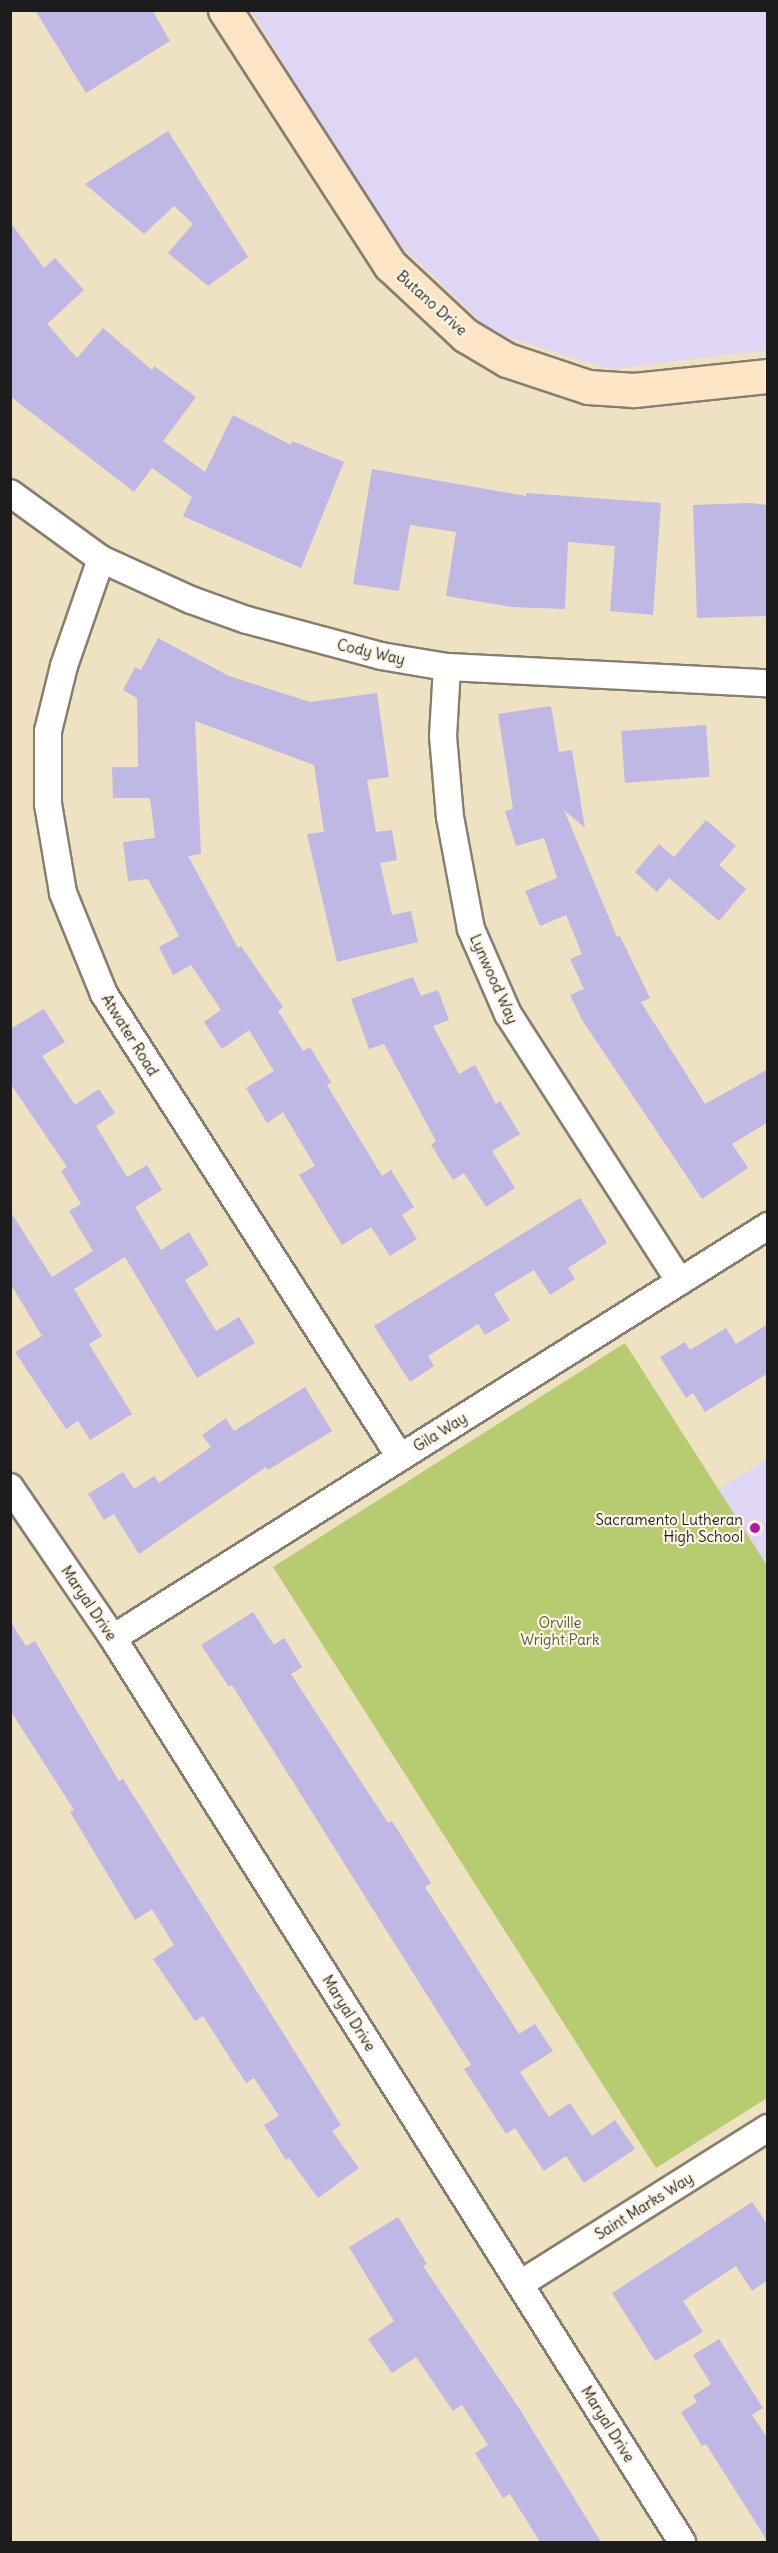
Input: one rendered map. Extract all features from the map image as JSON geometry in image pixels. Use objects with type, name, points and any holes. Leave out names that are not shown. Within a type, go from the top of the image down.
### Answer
[{"type":"street","name":"Butano Drive","points":[[225,10],[390,265],[465,335],[507,360],[588,387],[634,390],[768,376]]},
{"type":"street","name":"Cody Way","points":[[10,493],[101,559],[247,620],[381,656],[447,667],[768,683]]},
{"type":"street","name":"Atwater Road","points":[[101,559],[64,666],[48,731],[48,804],[63,893],[104,994],[400,1457]]},
{"type":"street","name":"Lynwood Way","points":[[447,667],[444,736],[450,817],[471,929],[508,1014],[680,1282]]},
{"type":"street","name":"Gila Way","points":[[113,1638],[768,1226]]},
{"type":"street","name":"Maryal Drive","points":[[10,1487],[113,1638],[682,2542]]},
{"type":"street","name":"Saint Marks Way","points":[[520,2284],[768,2128]]},
{"type":"shaded area","points":[[252,11],[767,11],[767,350],[609,369],[492,332],[381,227]]},
{"type":"shaded area","name":"Sacramento Lutheran High School","points":[[767,1459],[767,1567],[718,1490]]},
{"type":"green space","name":"Orville Wright Park","points":[[625,1343],[768,1567],[767,2098],[656,2168],[273,1567]]},
{"type":"building","points":[[35,10],[152,10],[170,41],[86,93]]},
{"type":"building","points":[[168,131],[248,257],[208,286],[168,253],[193,224],[174,206],[144,234],[85,184]]},
{"type":"building","points":[[10,222],[44,268],[55,258],[84,290],[47,324],[77,358],[103,328],[152,370],[154,366],[196,397],[163,441],[205,472],[233,415],[291,445],[292,441],[344,462],[301,568],[183,516],[192,497],[152,468],[134,492],[10,396]]},
{"type":"building","points":[[372,469],[526,496],[527,493],[661,503],[653,615],[610,611],[615,546],[568,542],[565,609],[511,607],[446,596],[456,532],[410,525],[399,591],[353,584]]},
{"type":"building","points":[[749,503],[768,505],[768,616],[697,618],[693,505]]},
{"type":"building","points":[[158,638],[229,676],[310,702],[377,693],[389,777],[367,780],[376,832],[392,830],[397,860],[380,863],[392,915],[411,911],[418,942],[337,962],[307,834],[324,832],[314,765],[195,721],[201,854],[188,856],[238,948],[241,946],[283,1007],[278,1011],[303,1051],[310,1047],[331,1082],[327,1085],[382,1176],[391,1170],[414,1207],[402,1215],[417,1239],[390,1256],[371,1227],[342,1245],[299,1175],[315,1166],[283,1112],[267,1123],[246,1088],[274,1071],[249,1030],[222,1049],[204,1022],[221,1010],[191,965],[173,975],[159,947],[179,936],[148,879],[128,881],[123,842],[155,838],[150,798],[113,798],[112,767],[138,767],[137,698],[123,690],[135,667],[141,670]]},
{"type":"building","points":[[551,706],[559,752],[572,750],[585,828],[564,810],[617,937],[620,936],[650,998],[641,1002],[705,1104],[768,1069],[768,1122],[732,1144],[748,1168],[702,1199],[582,1020],[570,995],[584,989],[570,959],[582,954],[566,915],[540,926],[525,891],[557,878],[544,838],[516,846],[505,811],[513,809],[498,714]]},
{"type":"building","points":[[706,725],[710,777],[625,783],[621,731]]},
{"type":"building","points":[[706,820],[736,846],[719,865],[746,889],[719,921],[669,878],[657,892],[635,872],[659,844],[674,857]]},
{"type":"building","points":[[413,977],[421,996],[438,990],[449,1020],[433,1026],[459,1074],[475,1065],[496,1104],[500,1101],[520,1134],[492,1151],[515,1188],[486,1207],[464,1173],[453,1180],[431,1145],[436,1141],[384,1044],[369,1049],[351,999]]},
{"type":"building","points":[[44,1009],[65,1042],[42,1056],[75,1105],[99,1089],[115,1113],[96,1126],[127,1177],[147,1165],[162,1190],[135,1207],[161,1250],[189,1232],[209,1265],[185,1280],[216,1331],[239,1317],[255,1343],[197,1378],[125,1257],[74,1289],[102,1336],[89,1344],[132,1414],[90,1440],[78,1421],[66,1429],[15,1352],[42,1336],[10,1283],[10,1211],[52,1277],[93,1251],[69,1211],[81,1204],[61,1171],[67,1167],[10,1083],[10,1029]]},
{"type":"building","points":[[580,1198],[607,1243],[568,1268],[575,1279],[550,1295],[534,1270],[494,1294],[510,1320],[485,1335],[478,1324],[428,1356],[434,1366],[410,1382],[374,1326]]},
{"type":"building","points":[[768,1324],[768,1373],[705,1412],[693,1393],[686,1398],[660,1357],[685,1342],[690,1350],[726,1328],[736,1344]]},
{"type":"building","points":[[305,1387],[332,1431],[268,1470],[266,1467],[139,1554],[114,1514],[104,1520],[88,1494],[123,1472],[134,1489],[154,1476],[159,1483],[211,1447],[202,1435],[226,1418],[234,1431]]},
{"type":"building","points":[[253,1612],[274,1645],[284,1638],[302,1667],[291,1674],[388,1823],[392,1821],[431,1883],[425,1887],[519,2034],[535,2024],[553,2051],[520,2072],[549,2117],[570,2103],[592,2136],[615,2120],[635,2149],[584,2183],[566,2156],[544,2171],[515,2128],[506,2134],[464,2069],[471,2065],[232,1685],[229,1687],[201,1645]]},
{"type":"building","points":[[10,1621],[26,1646],[35,1641],[119,1781],[123,1779],[341,2125],[332,2131],[359,2168],[318,2198],[289,2158],[286,2160],[264,2125],[279,2116],[254,2078],[246,2083],[203,2016],[195,2021],[153,1959],[174,1945],[152,1909],[135,1920],[70,1812],[74,1810],[10,1710]]},
{"type":"building","points":[[752,2202],[768,2225],[768,2280],[752,2291],[736,2266],[683,2301],[703,2332],[655,2361],[612,2293]]},
{"type":"building","points":[[398,2217],[427,2264],[423,2266],[519,2408],[601,2542],[540,2542],[510,2494],[503,2498],[475,2453],[488,2445],[462,2405],[453,2411],[416,2357],[392,2373],[368,2339],[394,2321],[349,2247]]},
{"type":"building","points":[[719,2339],[763,2408],[752,2415],[768,2439],[768,2542],[706,2444],[702,2446],[681,2412],[697,2402],[693,2396],[711,2384],[693,2355]]},
{"type":"place","name":"Sacramento Lutheran High School","points":[[755,1528]]}]
